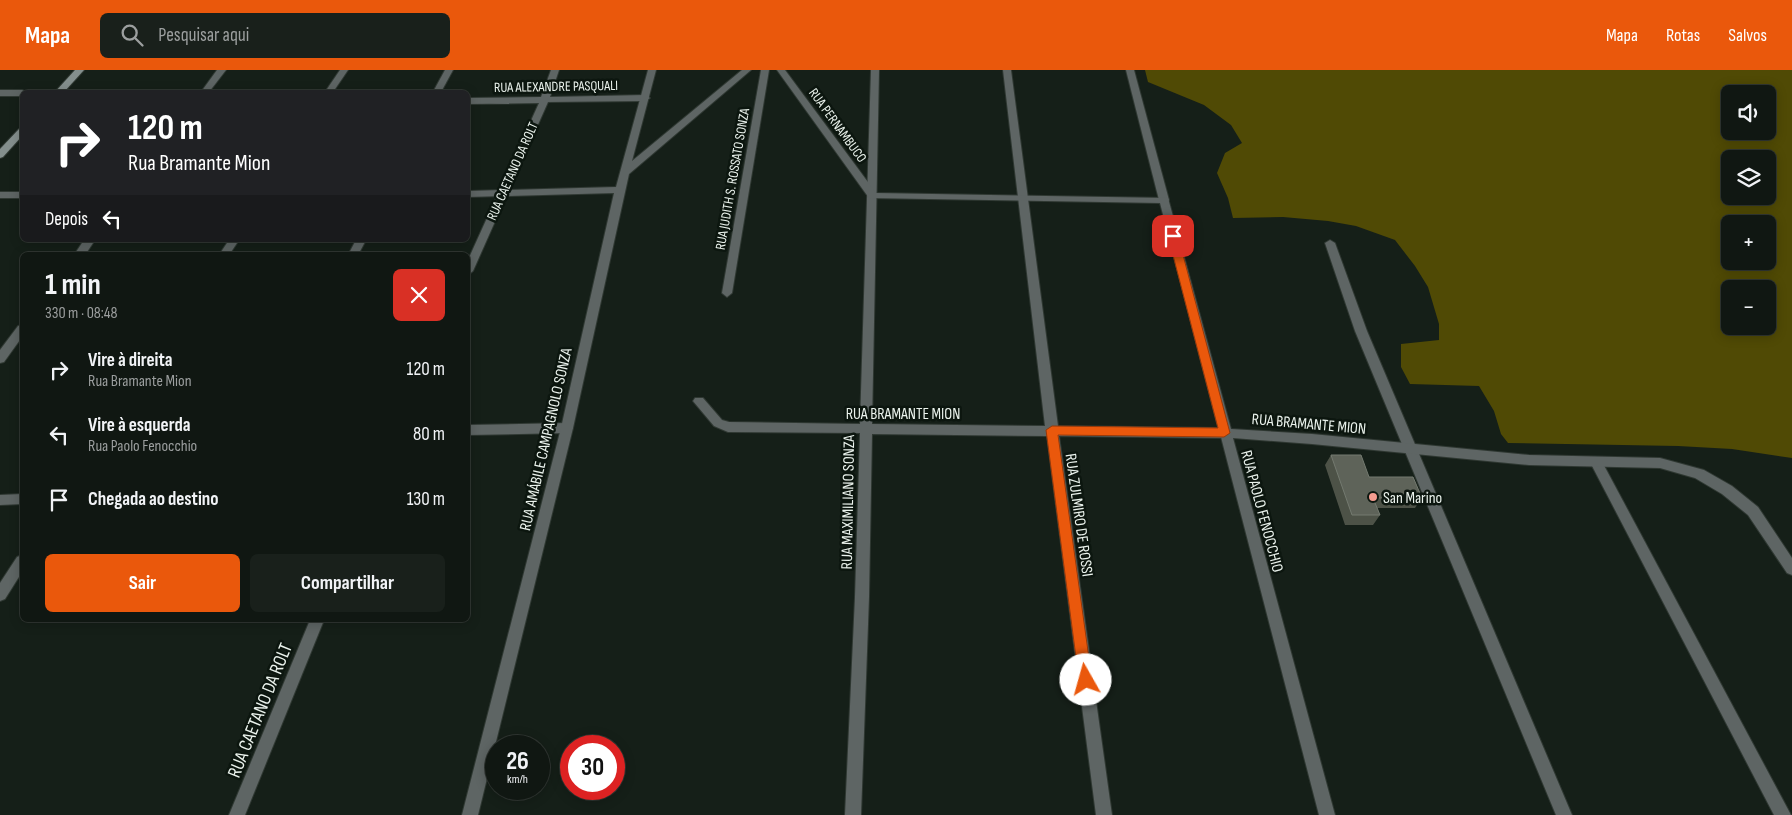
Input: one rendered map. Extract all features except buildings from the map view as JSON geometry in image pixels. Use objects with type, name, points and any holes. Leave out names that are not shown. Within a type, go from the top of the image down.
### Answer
[{"type":"main road","points":[[61,90],[80,70]]},
{"type":"main road","points":[[0,155],[20,133]]},
{"type":"street","points":[[207,90],[222,70]]},
{"type":"street","points":[[330,90],[344,70]]},
{"type":"street","points":[[438,90],[449,70]]},
{"type":"street","name":"RUA CAETANO DA ROLT","points":[[470,268],[544,101],[555,70]]},
{"type":"street","name":"RUA AMÁBILE CAMPAGNOLO SONZA","points":[[470,815],[567,428],[624,173],[652,70]]},
{"type":"street","points":[[624,173],[747,70]]},
{"type":"street","name":"RUA JUDITH S. ROSSATO SONZA","points":[[727,293],[765,70]]},
{"type":"street","name":"RUA PERNAMBUCO","points":[[781,70],[873,196]]},
{"type":"street","name":"RUA MAXIMILIANO SONZA","points":[[853,815],[862,597],[875,70]]},
{"type":"street","name":"RUA ZULMIRO DE ROSSI","points":[[1007,70],[1052,430],[1104,815]]},
{"type":"street","name":"RUA PAOLO FENOCCHIO","points":[[1130,70],[1224,433],[1327,815]]},
{"type":"street","points":[[0,93],[20,93]]},
{"type":"street","name":"RUA ALEXANDRE PASQUALI","points":[[470,102],[645,98]]},
{"type":"street","points":[[470,194],[620,190]]},
{"type":"street","points":[[0,195],[20,195]]},
{"type":"street","points":[[873,196],[1164,200]]},
{"type":"street","points":[[1330,243],[1361,331],[1409,449],[1564,815]]},
{"type":"street","points":[[0,359],[20,332]]},
{"type":"street","name":"RUA BRAMANTE MION","points":[[699,401],[718,423],[728,427],[1224,433],[1312,439],[1529,460],[1660,464],[1698,474],[1727,490],[1753,511],[1792,569]]},
{"type":"street","points":[[470,430],[567,428]]},
{"type":"street","points":[[1596,462],[1783,815]]},
{"type":"street","points":[[0,500],[20,500]]},
{"type":"street","points":[[0,595],[20,563]]},
{"type":"street","name":"RUA CAETANO DA ROLT","points":[[237,815],[316,622]]},
{"type":"shaded area","points":[[1145,70],[1792,70],[1792,458],[1732,449],[1678,446],[1508,443],[1501,434],[1494,411],[1479,386],[1410,384],[1401,367],[1401,344],[1439,340],[1439,324],[1428,287],[1395,240],[1356,226],[1328,221],[1283,217],[1233,218],[1228,198],[1217,173],[1225,153],[1242,143],[1231,125],[1204,105],[1148,82]]},
{"type":"place","name":"San Marino","points":[[1373,497]]},
{"type":"route","points":[[1086,680],[1052,430],[1224,433],[1173,236]]}]
